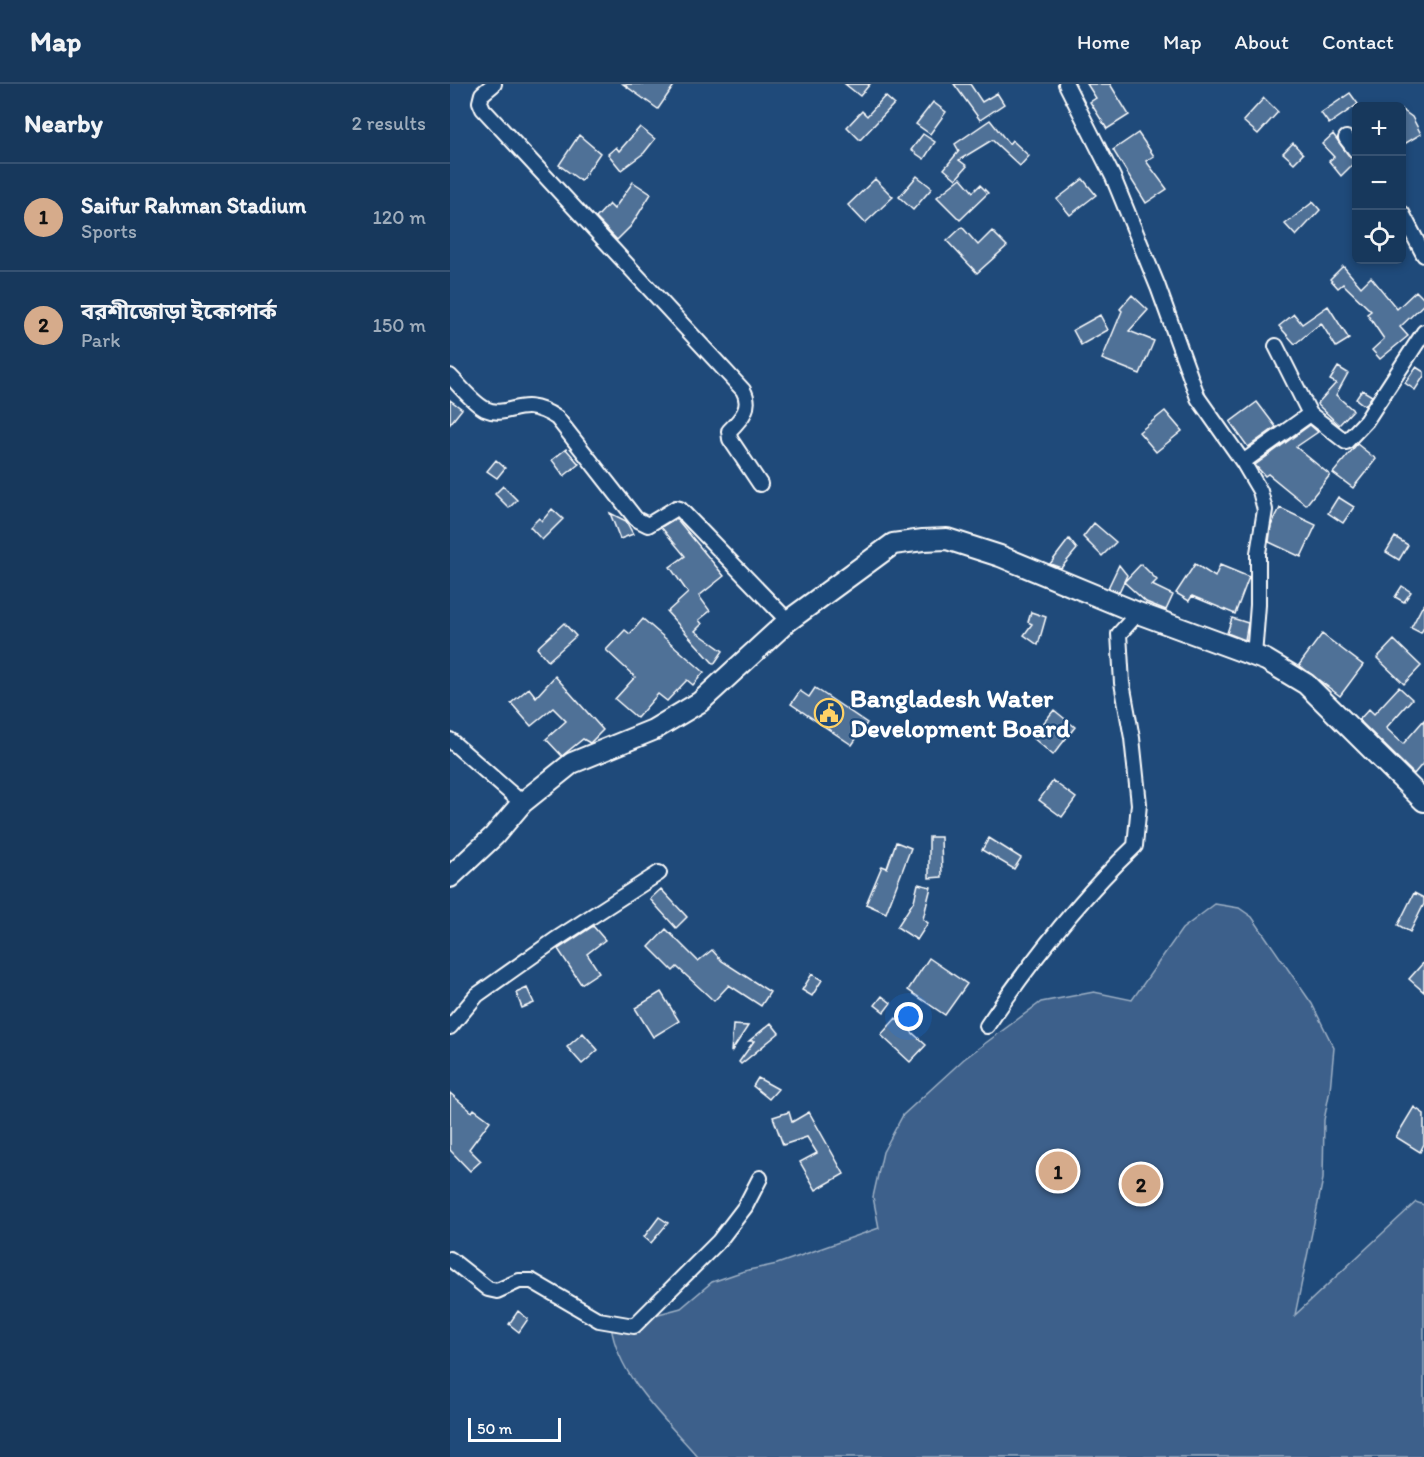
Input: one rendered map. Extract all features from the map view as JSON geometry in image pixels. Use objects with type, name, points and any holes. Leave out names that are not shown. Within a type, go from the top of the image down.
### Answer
[{"type":"highway","points":[[450,877],[494,836],[522,803],[572,763],[652,730],[700,702],[788,621],[893,544],[947,539],[1000,556],[1138,613],[1254,656],[1306,684],[1424,801]]},
{"type":"street","points":[[494,84],[482,94],[480,102],[483,109],[743,390],[748,398],[747,411],[729,431],[730,439],[760,484]]},
{"type":"street","points":[[1066,84],[1113,177],[1158,287],[1198,398],[1244,462],[1260,491],[1264,510],[1258,554],[1258,604],[1254,656]]},
{"type":"street","points":[[1346,138],[1352,146]]},
{"type":"street","points":[[1406,222],[1424,255]]},
{"type":"street","points":[[1275,346],[1310,414],[1346,442],[1366,421],[1424,332]]},
{"type":"street","points":[[450,376],[485,409],[500,412],[528,405],[543,409],[557,418],[636,519],[648,525],[676,508],[680,508],[788,621]]},
{"type":"street","points":[[1244,462],[1310,414]]},
{"type":"street","points":[[987,1026],[1055,933],[1099,880],[1135,846],[1139,804],[1132,738],[1122,684],[1119,634],[1138,613]]},
{"type":"street","points":[[450,740],[522,803]]},
{"type":"street","points":[[450,1027],[477,995],[555,940],[659,873]]},
{"type":"street","points":[[450,1259],[488,1289],[497,1291],[519,1281],[532,1281],[599,1320],[634,1326],[719,1241],[745,1208],[760,1178]]},
{"type":"shaded area","points":[[1215,904],[1239,908],[1252,917],[1312,1004],[1334,1048],[1330,1090],[1324,1120],[1323,1179],[1295,1315],[1416,1202],[1424,1205],[1424,1457],[698,1457],[633,1380],[615,1345],[611,1326],[629,1317],[655,1315],[681,1308],[712,1282],[744,1271],[777,1264],[879,1228],[873,1197],[883,1152],[903,1115],[964,1059],[1041,1002],[1094,992],[1132,1000],[1182,929]]},
{"type":"building","points":[[623,84],[675,84],[658,109]]},
{"type":"building","points":[[845,84],[870,84],[860,96]]},
{"type":"building","points":[[954,84],[970,84],[982,102],[997,93],[1004,104],[980,120]]},
{"type":"building","points":[[1087,84],[1110,84],[1129,115],[1107,129],[1090,102],[1096,98]]},
{"type":"building","points":[[1350,93],[1357,102],[1352,102],[1352,108],[1329,124],[1321,113]]},
{"type":"building","points":[[885,96],[894,104],[860,140],[847,127],[862,111],[867,116]]},
{"type":"building","points":[[1264,98],[1278,112],[1258,134],[1243,121]]},
{"type":"building","points":[[933,102],[946,112],[930,134],[916,124]]},
{"type":"building","points":[[1406,113],[1412,117],[1421,134],[1406,143]]},
{"type":"building","points":[[990,120],[1009,144],[1012,140],[1029,156],[1020,166],[992,140],[959,160],[967,166],[956,179],[944,169],[959,151],[955,144]]},
{"type":"building","points":[[640,127],[655,139],[644,153],[621,170],[608,154],[616,147],[619,151]]},
{"type":"building","points":[[1138,133],[1154,156],[1146,161],[1167,189],[1146,203],[1113,150]]},
{"type":"building","points":[[923,134],[935,142],[924,159],[911,150]]},
{"type":"building","points":[[1333,134],[1352,158],[1352,165],[1341,176],[1329,161],[1334,157],[1322,144]]},
{"type":"building","points":[[579,135],[600,153],[581,181],[559,165]]},
{"type":"building","points":[[1293,143],[1303,154],[1294,163],[1283,153]]},
{"type":"building","points":[[917,176],[932,188],[913,210],[899,197]]},
{"type":"building","points":[[961,178],[973,192],[980,185],[988,193],[960,220],[937,197]]},
{"type":"building","points":[[875,179],[893,197],[865,223],[848,205]]},
{"type":"building","points":[[1083,179],[1096,195],[1070,215],[1057,199]]},
{"type":"building","points":[[633,182],[651,194],[631,226],[617,240],[596,218],[609,204],[614,209]]},
{"type":"building","points":[[1313,202],[1320,210],[1296,236],[1285,224]]},
{"type":"building","points":[[962,227],[978,245],[992,231],[1007,246],[977,273],[947,241]]},
{"type":"building","points":[[1343,266],[1361,287],[1371,277],[1397,309],[1416,291],[1424,299],[1424,304],[1400,327],[1408,336],[1380,359],[1372,350],[1384,339],[1367,314],[1371,311],[1343,284],[1338,288],[1330,279]]},
{"type":"building","points":[[1132,295],[1148,310],[1129,331],[1154,341],[1140,374],[1102,359],[1122,311],[1120,309]]},
{"type":"building","points":[[1328,306],[1349,339],[1336,347],[1321,323],[1295,344],[1279,326],[1294,314],[1302,324]]},
{"type":"building","points":[[1100,315],[1108,330],[1081,345],[1073,330]]},
{"type":"building","points":[[1338,367],[1348,373],[1336,395],[1353,410],[1339,425],[1317,404],[1336,383],[1330,380]]},
{"type":"building","points":[[1416,367],[1424,372],[1424,376],[1415,390],[1405,383]]},
{"type":"building","points":[[1362,390],[1372,396],[1365,406],[1356,399]]},
{"type":"building","points":[[450,400],[462,409],[450,424]]},
{"type":"building","points":[[1257,402],[1276,427],[1248,447],[1230,422]]},
{"type":"building","points":[[1165,411],[1182,431],[1156,452],[1139,432]]},
{"type":"building","points":[[1310,425],[1318,432],[1296,447],[1330,475],[1306,505],[1268,474],[1265,476],[1255,465]]},
{"type":"building","points":[[1357,444],[1376,459],[1353,488],[1333,473]]},
{"type":"building","points":[[566,449],[579,464],[564,476],[552,460]]},
{"type":"building","points":[[496,460],[505,468],[497,478],[487,471]]},
{"type":"building","points":[[503,486],[517,500],[509,508],[495,494]]},
{"type":"building","points":[[1338,497],[1354,507],[1343,523],[1328,513]]},
{"type":"building","points":[[1280,508],[1316,525],[1301,557],[1269,542],[1271,526]]},
{"type":"building","points":[[552,509],[563,519],[542,540],[530,527],[539,518],[542,521]]},
{"type":"building","points":[[610,513],[626,521],[633,534],[620,539]]},
{"type":"building","points":[[676,518],[724,576],[699,596],[710,611],[699,620],[702,624],[695,631],[723,651],[714,664],[667,612],[688,593],[670,567],[685,556],[661,527]]},
{"type":"building","points":[[1094,523],[1116,542],[1102,556],[1083,537]]},
{"type":"building","points":[[1395,537],[1408,545],[1399,560],[1386,552]]},
{"type":"building","points":[[1069,539],[1077,549],[1061,568],[1050,564]]},
{"type":"building","points":[[1141,564],[1157,580],[1152,585],[1173,595],[1166,610],[1146,602],[1124,582]]},
{"type":"building","points":[[1195,564],[1215,577],[1220,565],[1249,577],[1235,614],[1192,596],[1189,601],[1176,593]]},
{"type":"building","points":[[1119,565],[1127,575],[1119,592],[1108,588]]},
{"type":"building","points":[[1402,586],[1411,592],[1404,602],[1395,597]]},
{"type":"building","points":[[1424,603],[1424,627],[1421,633],[1411,628]]},
{"type":"building","points":[[1031,612],[1046,617],[1038,645],[1024,635],[1032,624],[1028,622]]},
{"type":"building","points":[[1232,618],[1248,623],[1245,640],[1227,633]]},
{"type":"building","points":[[643,619],[704,672],[693,685],[687,680],[667,701],[658,694],[637,718],[615,699],[635,677],[606,650],[625,630],[630,634]]},
{"type":"building","points":[[564,623],[576,636],[548,661],[537,648]]},
{"type":"building","points":[[1322,634],[1363,665],[1340,696],[1299,665]]},
{"type":"building","points":[[1394,640],[1421,666],[1404,684],[1377,658]]},
{"type":"building","points":[[555,676],[603,730],[590,743],[583,739],[562,756],[546,739],[566,721],[553,708],[531,726],[511,703],[529,688],[536,697]]},
{"type":"building","points":[[1399,687],[1412,699],[1386,728],[1403,744],[1424,720],[1424,762],[1414,774],[1359,720],[1369,709],[1374,714]]},
{"type":"building","name":"Bangladesh Water Development Board","points":[[815,688],[867,723],[852,745],[791,704],[800,691],[809,697]]},
{"type":"building","points":[[1054,710],[1075,727],[1053,755],[1032,737]]},
{"type":"building","points":[[1053,781],[1076,798],[1062,817],[1039,800]]},
{"type":"building","points":[[929,837],[941,837],[942,877],[929,878]]},
{"type":"building","points":[[989,838],[1021,858],[1014,869],[982,850]]},
{"type":"building","points":[[896,842],[911,848],[886,913],[866,904],[882,866],[887,868]]},
{"type":"building","points":[[918,884],[931,887],[923,919],[928,923],[917,940],[897,927],[914,901]]},
{"type":"building","points":[[661,889],[687,917],[676,928],[650,899]]},
{"type":"building","points":[[1414,893],[1424,898],[1424,904],[1410,932],[1398,925]]},
{"type":"building","points":[[593,926],[605,940],[587,954],[599,972],[581,984],[558,949]]},
{"type":"building","points":[[666,929],[698,961],[712,950],[722,961],[770,992],[761,1006],[729,985],[714,1001],[677,967],[673,971],[649,947]]},
{"type":"building","points":[[929,958],[967,984],[945,1015],[908,990]]},
{"type":"building","points":[[1424,962],[1424,992],[1409,979]]},
{"type":"building","points":[[812,974],[822,980],[812,996],[802,990]]},
{"type":"building","points":[[527,988],[534,1003],[522,1008],[516,993]]},
{"type":"building","points":[[661,992],[679,1021],[653,1037],[635,1008]]},
{"type":"building","points":[[882,996],[891,1003],[884,1012],[875,1005]]},
{"type":"building","points":[[896,1018],[926,1045],[910,1062],[881,1035]]},
{"type":"building","points":[[771,1023],[779,1033],[741,1064],[739,1062],[754,1041],[749,1041]]},
{"type":"building","points":[[733,1025],[748,1026],[731,1052]]},
{"type":"building","points":[[583,1033],[598,1050],[582,1064],[567,1047]]},
{"type":"building","points":[[758,1078],[778,1089],[769,1099],[753,1086]]},
{"type":"building","points":[[450,1093],[472,1112],[474,1109],[490,1121],[469,1149],[481,1161],[470,1171],[450,1150]]},
{"type":"building","points":[[1414,1107],[1424,1114],[1424,1144],[1420,1152],[1396,1137]]},
{"type":"building","points":[[789,1112],[792,1122],[809,1112],[844,1174],[816,1190],[800,1162],[817,1153],[807,1137],[783,1145],[773,1117]]},
{"type":"building","points":[[659,1217],[668,1223],[651,1243],[644,1237]]},
{"type":"building","points":[[518,1311],[528,1319],[519,1332],[509,1324]]},
{"type":"place","name":"Bangladesh Water Development Board","points":[[829,713]]},
{"type":"place","name":"Saifur Rahman Stadium","points":[[1058,1171]]},
{"type":"place","name":"বরশীজোড়া ইকোপার্ক","points":[[1141,1184]]}]
